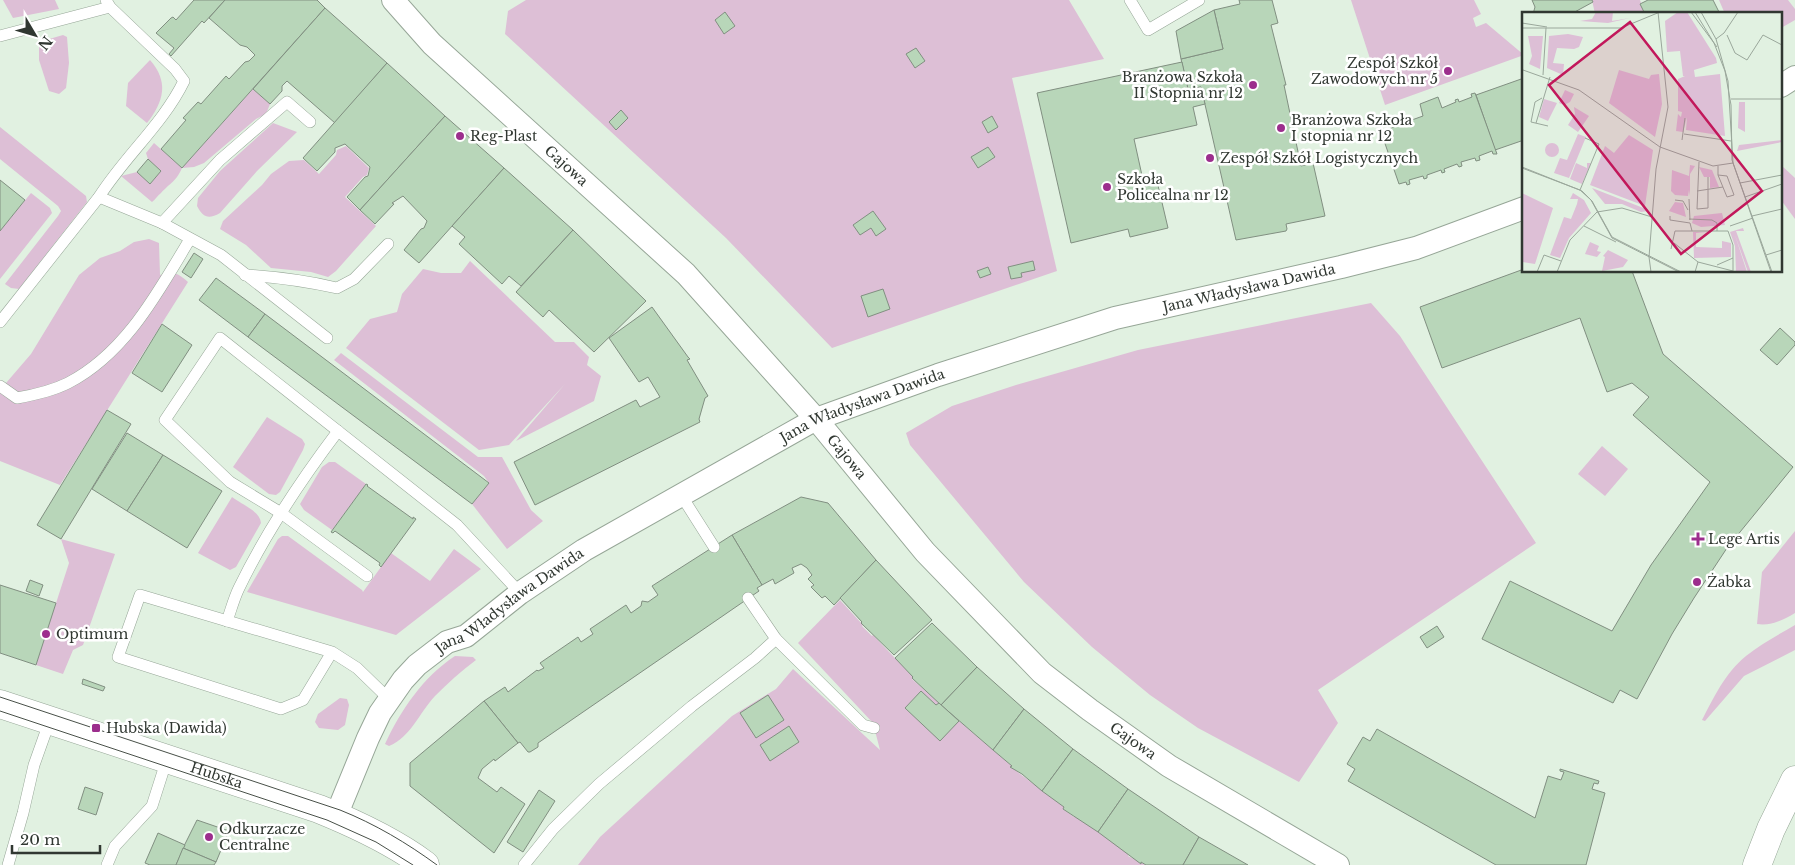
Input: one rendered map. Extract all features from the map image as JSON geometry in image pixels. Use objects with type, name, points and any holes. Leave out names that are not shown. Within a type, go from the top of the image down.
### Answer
[{"type":"street","name":"Gajowa","points":[[395,1],[432,44],[686,274],[816,419],[925,552],[1042,673],[1169,766],[1338,865]]},
{"type":"street","points":[[1782,85],[1795,77]]},
{"type":"street","name":"Jana Władysława Dawida","points":[[336,816],[368,738],[389,699],[403,680],[425,659],[447,642],[466,636],[520,593],[584,550],[816,419],[938,375],[1115,318],[1341,267],[1416,248],[1522,209]]},
{"type":"street","name":"Hubska","points":[[0,704],[336,816],[388,841],[425,865]]},
{"type":"street","points":[[1757,865],[1771,829],[1795,780]]},
{"type":"lane","points":[[1130,0],[1148,30],[1199,0]]},
{"type":"lane","points":[[0,36],[108,4],[184,81],[177,97],[112,176],[99,197],[0,322]]},
{"type":"lane","points":[[162,223],[220,160],[287,102],[310,122]]},
{"type":"lane","points":[[99,197],[162,223],[220,255],[327,338]]},
{"type":"lane","points":[[0,386],[17,398],[30,396],[68,383],[92,368],[128,334],[142,317],[190,239]]},
{"type":"lane","points":[[245,274],[308,281],[337,288],[354,279],[388,244]]},
{"type":"lane","points":[[367,576],[281,513],[230,482],[165,420],[220,338],[458,525],[520,593]]},
{"type":"lane","points":[[227,621],[238,589],[281,513],[307,472],[338,431]]},
{"type":"lane","points":[[681,495],[714,547]]},
{"type":"lane","points":[[332,652],[303,700],[281,709],[118,657],[140,595],[332,652],[357,668],[389,699]]},
{"type":"lane","points":[[748,598],[776,639],[863,725],[874,728]]},
{"type":"lane","points":[[524,865],[552,829],[599,784],[776,639]]},
{"type":"lane","points":[[8,865],[34,765],[50,720]]},
{"type":"lane","points":[[107,865],[115,846],[152,806],[167,759]]},
{"type":"shaded area","points":[[3,0],[55,0],[59,9],[13,18]]},
{"type":"shaded area","points":[[526,0],[1069,0],[1104,59],[1012,78],[1057,271],[832,348],[726,238],[505,34],[508,11]]},
{"type":"shaded area","points":[[1351,0],[1474,0],[1481,14],[1473,18],[1476,27],[1486,23],[1522,53],[1522,56],[1385,105]]},
{"type":"shaded area","points":[[1592,0],[1640,0],[1644,12],[1595,12]]},
{"type":"shaded area","points":[[1719,0],[1788,0],[1795,9],[1795,20],[1782,27],[1782,12],[1724,12]]},
{"type":"shaded area","points":[[63,35],[67,37],[69,63],[66,88],[59,94],[49,91],[39,60],[39,42]]},
{"type":"shaded area","points":[[150,60],[160,76],[162,91],[157,107],[147,123],[126,106],[128,83]]},
{"type":"shaded area","points":[[253,89],[270,104],[266,114],[256,119],[204,163],[194,167],[182,168]]},
{"type":"shaded area","points":[[273,123],[297,132],[257,171],[220,213],[209,217],[201,213],[197,206],[198,198],[220,171]]},
{"type":"shaded area","points":[[0,127],[86,196],[87,202],[19,289],[11,288],[5,284],[61,211],[58,206],[0,159]]},
{"type":"shaded area","points":[[154,143],[182,168],[175,180],[152,202],[121,176],[137,172],[150,184],[161,171],[148,159],[146,153]]},
{"type":"shaded area","points":[[346,146],[369,168],[367,175],[345,197],[376,226],[336,271],[328,277],[311,272],[271,268],[246,245],[220,229],[223,221],[262,185],[271,174],[289,161],[304,160],[319,174],[336,155],[337,150]]},
{"type":"shaded area","points":[[1782,166],[1795,178],[1795,219],[1782,201]]},
{"type":"shaded area","points":[[31,193],[50,208],[52,213],[0,279],[0,231]]},
{"type":"shaded area","points":[[149,239],[159,243],[160,275],[175,274],[188,282],[60,485],[0,461],[0,390],[31,354],[79,275],[100,258],[120,251],[134,242]]},
{"type":"shaded area","points":[[470,261],[555,342],[574,342],[589,357],[587,365],[601,376],[594,401],[516,441],[565,384],[509,445],[479,450],[346,348],[370,319],[397,312],[402,294],[423,269],[441,273],[461,273]]},
{"type":"shaded area","points":[[1371,303],[1400,336],[1536,543],[1318,690],[1338,723],[1299,782],[1198,728],[1150,695],[1092,647],[1024,582],[910,445],[906,433],[952,406],[1016,385],[1138,350]]},
{"type":"shaded area","points":[[341,353],[478,457],[502,457],[531,510],[543,521],[507,549],[472,504],[489,483],[484,476],[334,360]]},
{"type":"shaded area","points":[[267,417],[302,439],[305,444],[280,492],[276,495],[269,494],[233,467]]},
{"type":"shaded area","points":[[1602,446],[1628,469],[1605,496],[1578,474]]},
{"type":"shaded area","points":[[329,462],[335,462],[366,484],[332,530],[304,510],[300,504],[322,467]]},
{"type":"shaded area","points":[[232,497],[254,511],[261,523],[236,567],[230,570],[198,553]]},
{"type":"shaded area","points":[[1795,531],[1795,613],[1777,622],[1757,624],[1762,572]]},
{"type":"shaded area","points":[[282,536],[288,536],[363,592],[391,553],[430,581],[454,549],[481,569],[396,635],[247,592],[278,539]]},
{"type":"shaded area","points":[[61,539],[115,554],[83,645],[73,650],[63,674],[36,665],[69,563]]},
{"type":"shaded area","points":[[840,600],[862,626],[913,677],[912,679],[939,703],[936,705],[921,691],[905,708],[940,740],[959,721],[1011,767],[1064,807],[1063,809],[1074,817],[1076,816],[1129,854],[1128,856],[1146,865],[578,865],[600,837],[732,716],[776,689],[793,669],[880,750],[873,723],[798,643]]},
{"type":"shaded area","points":[[1795,625],[1795,650],[1744,676],[1705,721],[1702,720],[1732,670],[1746,656]]},
{"type":"shaded area","points":[[455,656],[473,657],[476,660],[435,696],[403,737],[389,746],[385,744],[398,719],[414,695],[443,664]]},
{"type":"shaded area","points":[[340,698],[347,699],[349,705],[345,725],[338,730],[319,728],[315,722],[318,714]]},
{"type":"building","points":[[194,0],[225,0],[204,23],[202,21],[171,56],[169,54],[174,48],[156,33],[171,18],[173,17],[176,20]]},
{"type":"building","points":[[225,0],[317,0],[325,8],[182,168],[161,149],[186,120],[183,118],[198,102],[201,104],[226,76],[229,79],[245,62],[255,55],[247,47],[240,45],[209,18]]},
{"type":"building","points":[[1239,0],[1272,0],[1278,23],[1271,25],[1286,85],[1284,85],[1301,166],[1313,163],[1325,216],[1286,224],[1286,231],[1236,240],[1201,87],[1188,89],[1181,59],[1223,49],[1214,10],[1240,4]]},
{"type":"building","points":[[1532,0],[1592,0],[1593,2],[1575,12],[1534,12],[1535,7]]},
{"type":"building","points":[[1648,0],[1713,0],[1719,12],[1644,12],[1640,4]]},
{"type":"building","points":[[325,8],[387,63],[335,123],[287,81],[282,86],[282,91],[270,104],[253,89]]},
{"type":"building","points":[[1214,10],[1223,49],[1181,59],[1176,31]]},
{"type":"building","points":[[725,12],[735,26],[724,34],[715,20]]},
{"type":"building","points":[[916,48],[925,61],[915,68],[906,54]]},
{"type":"building","points":[[1182,62],[1188,89],[1201,87],[1205,104],[1193,107],[1197,125],[1134,139],[1143,180],[1156,177],[1168,228],[1130,237],[1128,229],[1071,243],[1037,93]]},
{"type":"building","points":[[387,63],[445,116],[360,210],[347,197],[368,176],[370,167],[345,144],[335,148],[335,152],[317,171],[303,158]]},
{"type":"building","points":[[1522,79],[1522,141],[1495,150],[1476,95]]},
{"type":"building","points":[[1475,93],[1497,154],[1493,154],[1492,151],[1479,156],[1480,160],[1476,161],[1475,158],[1461,162],[1462,166],[1459,167],[1457,164],[1444,169],[1445,172],[1442,173],[1441,170],[1427,175],[1427,178],[1424,179],[1423,176],[1409,180],[1410,184],[1407,185],[1406,182],[1399,184],[1381,132],[1406,122],[1404,119],[1408,118],[1409,121],[1423,116],[1420,104],[1438,97],[1442,108],[1456,102],[1455,100],[1458,99],[1459,102],[1472,97],[1471,94]]},
{"type":"building","points":[[621,110],[628,118],[616,130],[609,122]]},
{"type":"building","points":[[445,116],[504,168],[419,263],[404,250],[421,229],[424,228],[427,221],[403,196],[392,203],[394,204],[375,224],[360,210]]},
{"type":"building","points":[[992,116],[998,127],[988,133],[982,122]]},
{"type":"building","points":[[988,147],[995,157],[978,168],[971,157]]},
{"type":"building","points":[[148,159],[161,171],[150,184],[137,172]]},
{"type":"building","points":[[504,168],[573,230],[521,286],[509,276],[502,284],[459,244],[465,237],[452,226]]},
{"type":"building","points":[[0,180],[25,200],[0,231]]},
{"type":"building","points":[[873,211],[886,229],[876,236],[871,228],[860,235],[853,225]]},
{"type":"building","points":[[573,230],[646,301],[594,352],[549,310],[543,317],[516,292]]},
{"type":"building","points":[[194,253],[203,259],[191,278],[182,272]]},
{"type":"building","points":[[1033,261],[1035,270],[1021,273],[1022,277],[1011,279],[1008,267]]},
{"type":"building","points":[[988,267],[991,274],[980,278],[977,271]]},
{"type":"building","points":[[1522,270],[1522,272],[1632,272],[1663,354],[1793,467],[1727,548],[1672,634],[1637,699],[1620,690],[1613,703],[1482,639],[1510,581],[1612,631],[1651,565],[1710,482],[1633,415],[1649,397],[1632,383],[1607,392],[1580,318],[1442,368],[1420,307]]},
{"type":"building","points":[[216,278],[265,314],[248,337],[199,300]]},
{"type":"building","points":[[883,289],[890,309],[868,317],[861,296]]},
{"type":"building","points":[[652,307],[690,359],[687,360],[708,396],[705,398],[699,419],[700,422],[535,505],[514,462],[636,400],[640,407],[660,397],[648,377],[639,382],[609,338]]},
{"type":"building","points":[[265,314],[489,483],[472,504],[248,337]]},
{"type":"building","points":[[162,324],[192,345],[162,392],[132,373]]},
{"type":"building","points":[[1780,328],[1795,342],[1795,345],[1777,365],[1760,350]]},
{"type":"building","points":[[107,410],[131,424],[61,539],[37,525]]},
{"type":"building","points":[[127,433],[163,455],[127,511],[92,489]]},
{"type":"building","points":[[163,455],[222,491],[187,548],[127,511]]},
{"type":"building","points":[[366,484],[413,519],[413,517],[416,519],[381,567],[380,563],[335,531],[331,532]]},
{"type":"building","points":[[801,497],[828,503],[876,560],[834,605],[825,596],[822,598],[811,587],[814,585],[808,579],[812,575],[801,564],[792,568],[794,573],[775,584],[773,579],[762,585],[732,535]]},
{"type":"building","points":[[732,535],[762,585],[757,588],[759,591],[538,743],[538,747],[528,752],[520,742],[518,743],[484,701],[505,687],[508,692],[537,670],[544,668],[540,663],[578,637],[581,642],[593,634],[590,629],[626,605],[631,613],[641,606],[642,601],[648,602],[658,595],[652,586]]},
{"type":"building","points":[[876,560],[932,620],[894,655],[861,623],[840,598]]},
{"type":"building","points":[[30,580],[43,585],[39,596],[26,591]]},
{"type":"building","points":[[0,585],[56,603],[36,665],[0,653]]},
{"type":"building","points":[[932,623],[977,667],[941,705],[912,678],[895,658]]},
{"type":"building","points":[[1437,626],[1444,637],[1427,648],[1420,637]]},
{"type":"building","points":[[977,667],[1024,709],[993,750],[941,705]]},
{"type":"building","points":[[83,679],[105,687],[103,691],[82,684]]},
{"type":"building","points":[[921,691],[936,705],[939,703],[959,721],[940,741],[905,708]]},
{"type":"building","points":[[768,695],[784,720],[756,738],[740,713]]},
{"type":"building","points":[[484,701],[518,743],[482,769],[478,778],[497,792],[501,787],[525,804],[494,853],[410,786],[410,763]]},
{"type":"building","points":[[1024,709],[1073,749],[1042,791],[1022,774],[1010,767],[1012,766],[993,750]]},
{"type":"building","points":[[789,726],[799,742],[770,761],[760,745]]},
{"type":"building","points":[[1377,729],[1535,818],[1548,776],[1561,780],[1564,772],[1560,771],[1560,769],[1599,781],[1598,784],[1594,783],[1592,789],[1605,793],[1586,865],[1496,865],[1348,781],[1355,769],[1347,764],[1363,737],[1370,741]]},
{"type":"building","points":[[1073,749],[1128,789],[1098,832],[1063,809],[1064,807],[1042,791]]},
{"type":"building","points":[[85,787],[103,793],[96,815],[78,809]]},
{"type":"building","points":[[1128,789],[1199,837],[1183,865],[1146,865],[1141,862],[1141,864],[1098,832]]},
{"type":"building","points":[[539,790],[555,801],[523,852],[507,842]]},
{"type":"building","points":[[197,820],[229,831],[216,862],[183,848]]},
{"type":"building","points":[[158,833],[185,845],[176,865],[150,865],[145,863]]},
{"type":"building","points":[[1199,837],[1248,865],[1183,865]]},
{"type":"building","points":[[183,848],[216,862],[214,865],[176,865]]},
{"type":"tram line","points":[[0,697],[340,810],[390,834],[437,865]]},
{"type":"tram line","points":[[0,711],[327,820],[376,842],[413,865]]},
{"type":"place","name":"Zespół Szkół Zawodowych nr 5","points":[[1448,71]]},
{"type":"place","name":"Branżowa Szkoła II Stopnia nr 12","points":[[1253,85]]},
{"type":"place","name":"Branżowa Szkoła I stopnia nr 12","points":[[1281,128]]},
{"type":"place","name":"Reg-Plast","points":[[460,136]]},
{"type":"place","name":"Zespół Szkół Logistycznych","points":[[1210,158]]},
{"type":"place","name":"Szkoła Policealna nr 12","points":[[1107,187]]},
{"type":"place","name":"Lege Artis","points":[[1698,539]]},
{"type":"place","name":"Żabka","points":[[1697,582]]},
{"type":"place","name":"Optimum","points":[[46,634]]},
{"type":"place","name":"Hubska (Dawida)","points":[[96,728]]},
{"type":"place","name":"Odkurzacze Centralne","points":[[209,837]]}]
